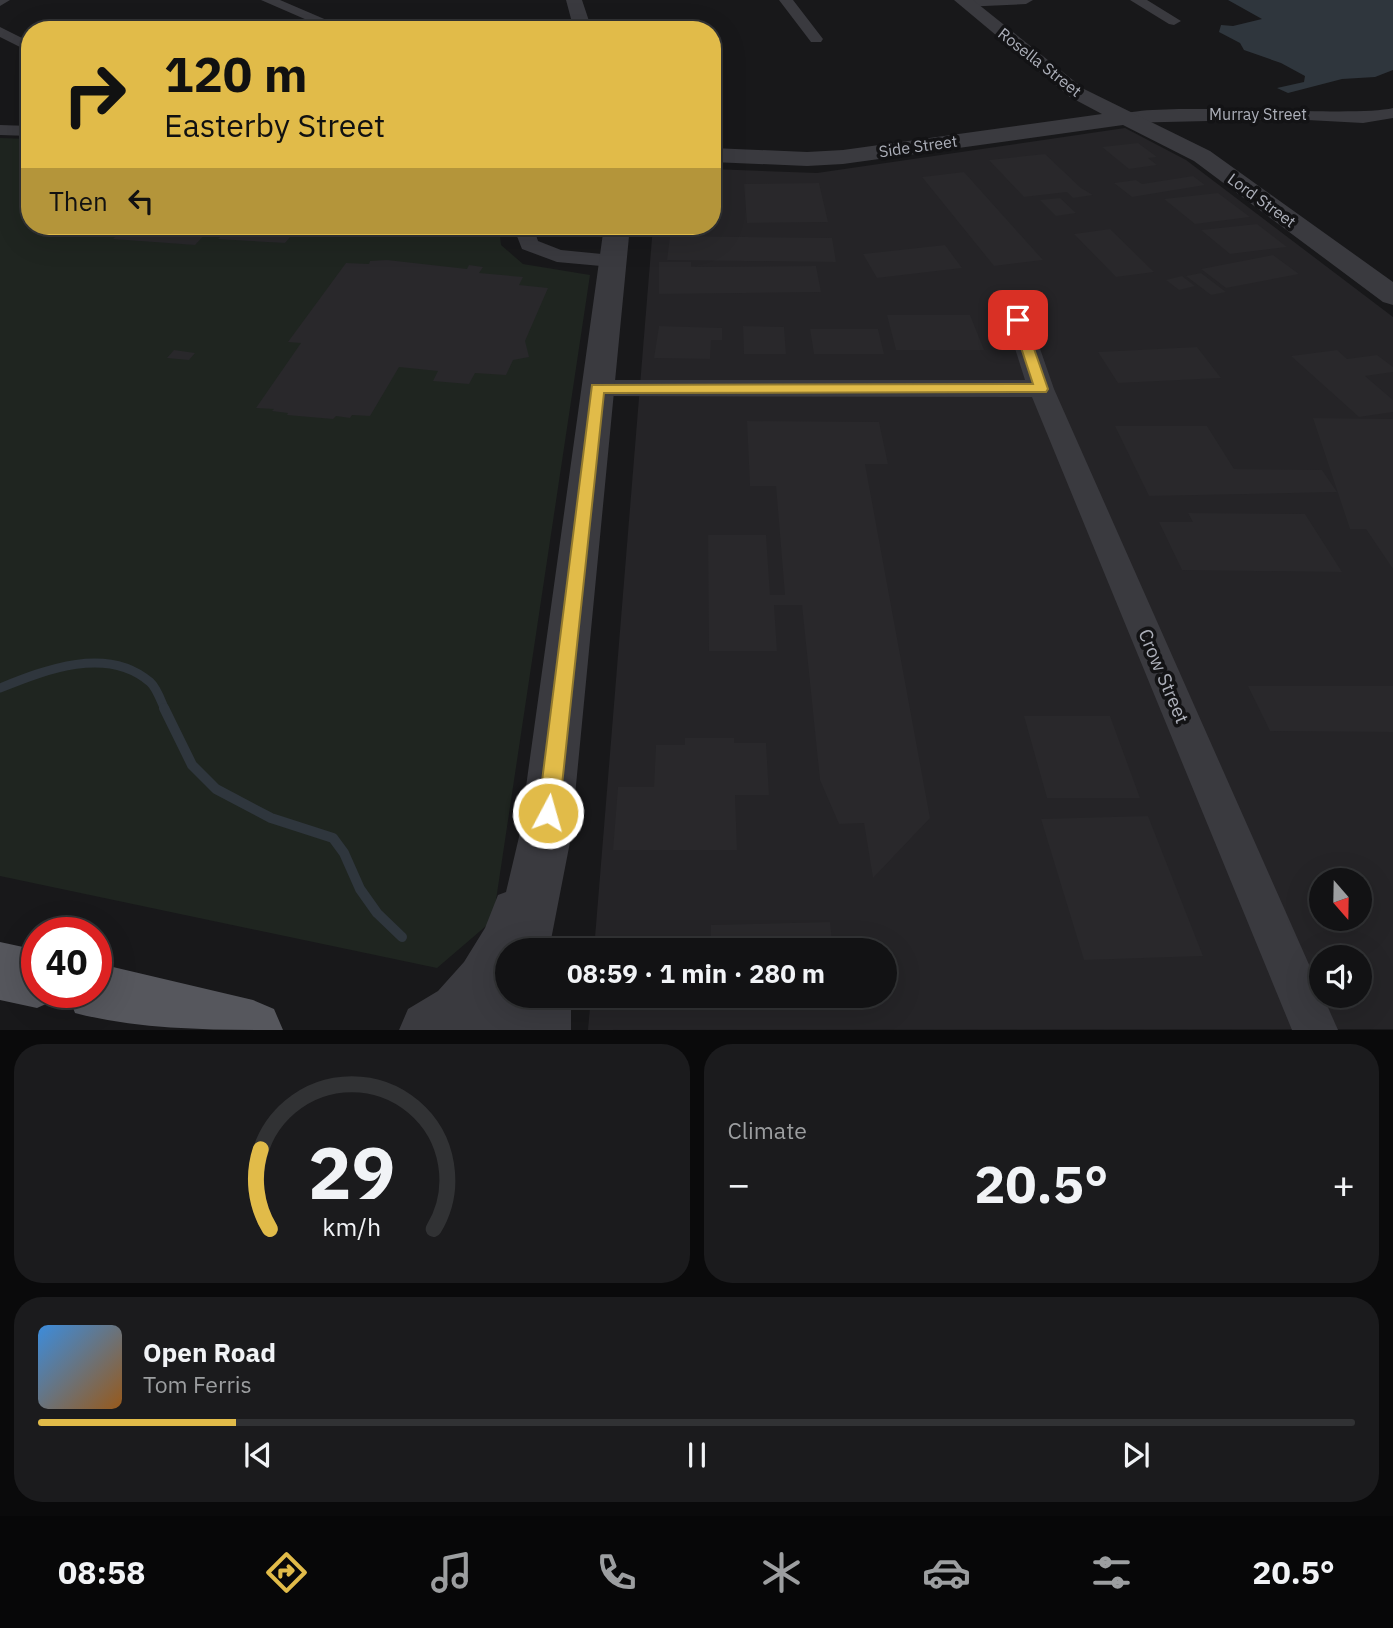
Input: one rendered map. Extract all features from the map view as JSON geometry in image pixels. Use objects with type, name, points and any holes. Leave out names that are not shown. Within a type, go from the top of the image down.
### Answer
[{"type":"main road","points":[[0,971],[21,976]]},
{"type":"main road","points":[[112,996],[253,1030]]},
{"type":"street","points":[[268,0],[320,21]]},
{"type":"street","points":[[574,0],[580,21]]},
{"type":"street","points":[[786,0],[816,39]]},
{"type":"street","points":[[964,2],[1026,0]]},
{"type":"street","points":[[1137,0],[1174,21]]},
{"type":"street","name":"Rosella Street","points":[[964,2],[1077,93],[1122,118]]},
{"type":"street","points":[[0,31],[21,43]]},
{"type":"street","name":"Murray Street","points":[[1122,118],[1189,114],[1332,114],[1374,120],[1393,113]]},
{"type":"street","name":"Side Street","points":[[721,155],[807,159],[843,157],[1122,118]]},
{"type":"street","name":"Lord Street","points":[[1122,118],[1202,156],[1393,296]]},
{"type":"street","points":[[1374,120],[1393,126]]},
{"type":"street","points":[[0,130],[21,131]]},
{"type":"street","points":[[524,938],[545,836],[615,243],[557,256],[529,245],[526,235]]},
{"type":"street","name":"Crow Street","points":[[1018,320],[1041,389],[1315,1030]]},
{"type":"street","points":[[597,388],[1041,389]]},
{"type":"street","points":[[543,938],[545,836]]},
{"type":"street","points":[[429,1030],[439,1027],[482,990],[512,935],[545,836]]},
{"type":"street","points":[[506,1030],[509,1008]]},
{"type":"street","points":[[541,1030],[542,1008]]},
{"type":"shaded area","points":[[1228,0],[1393,0],[1393,70],[1375,77],[1342,79],[1288,93],[1277,88],[1304,82],[1305,76],[1281,63],[1244,50],[1240,43],[1219,32],[1221,25],[1233,26],[1262,19]]},
{"type":"shaded area","points":[[1125,128],[1186,160],[1393,317],[1393,1029],[588,1030],[590,1008],[897,1008],[897,938],[595,938],[652,235],[721,235],[721,169],[817,173]]},
{"type":"shaded area","points":[[0,138],[21,139],[21,235],[500,235],[501,245],[523,264],[590,275],[493,920],[437,968],[0,876]]},
{"type":"building","points":[[1138,143],[1157,157],[1148,158],[1157,165],[1129,169],[1102,147]]},
{"type":"building","points":[[1045,154],[1081,188],[1093,195],[1073,198],[1067,192],[1024,197],[989,160]]},
{"type":"building","points":[[964,172],[1043,260],[994,266],[922,177]]},
{"type":"building","points":[[1193,176],[1205,185],[1132,197],[1114,183],[1136,180],[1142,184]]},
{"type":"building","points":[[819,183],[828,222],[747,223],[744,184]]},
{"type":"building","points":[[1218,193],[1250,217],[1195,224],[1164,199]]},
{"type":"building","points":[[1060,198],[1076,213],[1056,216],[1040,200]]},
{"type":"building","points":[[1257,224],[1287,247],[1230,254],[1201,230]]},
{"type":"building","points":[[1110,229],[1154,272],[1116,277],[1074,234]]},
{"type":"building","points":[[117,235],[204,235],[195,245],[113,239]]},
{"type":"building","points":[[222,235],[292,235],[285,243],[218,239]]},
{"type":"building","points":[[670,236],[832,238],[836,262],[667,260]]},
{"type":"building","points":[[945,245],[962,268],[877,278],[863,254]]},
{"type":"building","points":[[1273,255],[1299,274],[1226,288],[1201,269]]},
{"type":"building","points":[[387,260],[467,269],[469,265],[483,267],[479,273],[523,277],[519,285],[548,288],[525,341],[529,357],[513,360],[506,375],[475,373],[469,384],[433,381],[438,371],[399,367],[370,416],[336,416],[333,419],[287,415],[288,413],[272,411],[274,409],[256,408],[301,343],[288,342],[346,263],[369,264],[370,261]]},
{"type":"building","points":[[659,262],[691,262],[691,267],[816,266],[821,292],[659,294]]},
{"type":"building","points":[[1201,273],[1226,292],[1211,295],[1186,276]]},
{"type":"building","points":[[1182,276],[1195,286],[1179,290],[1166,280]]},
{"type":"building","points":[[887,315],[970,315],[984,350],[896,350]]},
{"type":"building","points":[[659,326],[722,328],[722,340],[711,340],[710,359],[654,358]]},
{"type":"building","points":[[743,326],[784,327],[786,354],[744,354]]},
{"type":"building","points":[[810,329],[878,329],[884,354],[814,354]]},
{"type":"building","points":[[1197,347],[1221,378],[1118,383],[1098,352]]},
{"type":"building","points":[[174,350],[195,353],[189,360],[167,358]]},
{"type":"building","points":[[1337,350],[1347,359],[1377,355],[1393,367],[1393,372],[1365,376],[1393,400],[1393,412],[1359,417],[1291,356]]},
{"type":"building","points":[[1313,418],[1393,419],[1393,569],[1366,529],[1350,529]]},
{"type":"building","points":[[747,421],[879,422],[888,464],[865,464],[930,818],[873,878],[864,823],[839,824],[820,780],[802,605],[774,605],[777,651],[709,651],[708,535],[766,535],[770,595],[785,595],[776,486],[750,486]]},
{"type":"building","points":[[1115,426],[1207,426],[1234,469],[1322,470],[1337,492],[1149,496]]},
{"type":"building","points":[[1188,513],[1305,514],[1342,572],[1182,570],[1159,522],[1193,522]]},
{"type":"building","points":[[1248,686],[1393,686],[1393,732],[1270,731]]},
{"type":"building","points":[[1024,716],[1110,716],[1140,798],[1047,798]]},
{"type":"building","points":[[685,738],[734,738],[734,743],[766,743],[769,795],[735,795],[737,850],[613,850],[618,787],[654,787],[656,745],[685,745]]},
{"type":"building","points":[[1148,816],[1203,956],[1084,960],[1041,819]]},
{"type":"building","points":[[830,922],[832,938],[711,938],[711,925]]},
{"type":"waterway","points":[[0,688],[56,668],[76,664],[115,665],[133,671],[150,682],[165,710]]},
{"type":"waterway","points":[[164,708],[192,765],[216,789],[271,818],[333,838],[344,853],[360,889],[377,913],[402,937]]},
{"type":"route","points":[[548,813],[597,388],[1041,389],[1018,320]]}]
